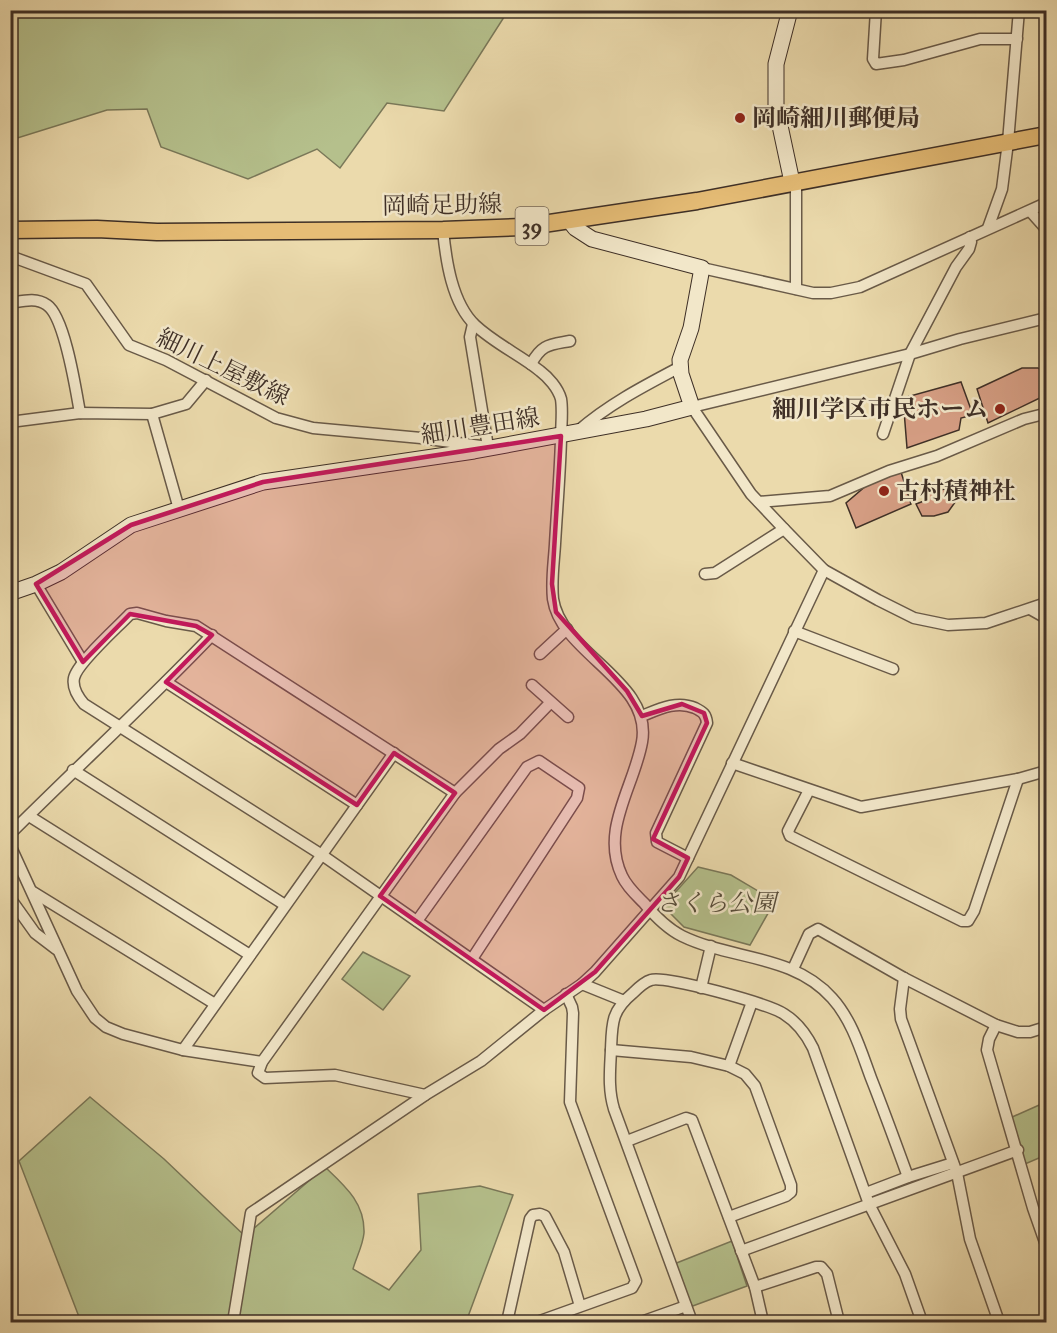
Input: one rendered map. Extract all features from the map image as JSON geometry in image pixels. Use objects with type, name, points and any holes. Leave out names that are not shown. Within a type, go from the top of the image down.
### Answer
[{"type":"main road","points":[[790,10],[776,64],[776,107],[794,182]]},
{"type":"main road","name":"岡崎足助線","points":[[10,230],[97,229],[157,232],[443,230],[523,227],[697,201],[1047,135]]},
{"type":"main road","points":[[569,220],[575,228],[592,239],[702,268],[691,328],[680,360],[681,374],[692,407]]},
{"type":"main road","name":"細川豊田線","points":[[10,593],[61,572],[131,525],[263,482],[474,451],[646,419],[692,407]]},
{"type":"street","points":[[876,10],[873,59],[876,64],[904,60],[980,39],[1017,39]]},
{"type":"street","points":[[988,228],[1002,189],[1019,10]]},
{"type":"street","points":[[794,182],[796,290]]},
{"type":"street","points":[[702,268],[796,290],[820,293],[860,287],[1047,203]]},
{"type":"street","points":[[1030,211],[1047,229]]},
{"type":"street","points":[[443,230],[455,292],[473,324],[547,376],[560,397],[568,434],[552,584],[556,612],[567,629],[627,692],[642,716],[644,730],[640,752],[614,836],[617,864],[622,878],[650,910],[681,936],[793,969],[809,978],[833,998],[857,1040],[909,1177]]},
{"type":"street","points":[[883,434],[910,354],[956,267],[969,249],[970,237]]},
{"type":"street","name":"細川上屋敷線","points":[[10,256],[86,284],[129,345],[166,360],[276,418],[295,424],[488,447]]},
{"type":"street","points":[[10,303],[34,300],[46,304],[54,311],[70,358],[80,413]]},
{"type":"street","points":[[1047,318],[692,407],[751,494],[783,529],[824,570],[878,600],[914,618],[948,625],[986,623],[1047,603]]},
{"type":"street","points":[[473,324],[470,337],[488,447]]},
{"type":"street","points":[[531,364],[541,349],[570,341]]},
{"type":"street","points":[[568,434],[621,399],[680,367]]},
{"type":"street","points":[[10,422],[80,413],[152,414],[186,404],[206,380]]},
{"type":"street","points":[[759,502],[830,496],[889,471],[937,456],[1024,419],[1044,413]]},
{"type":"street","points":[[152,414],[179,509]]},
{"type":"street","points":[[705,574],[715,573],[783,529]]},
{"type":"street","points":[[232,1323],[251,1213],[425,1095],[481,1061],[544,1010],[582,984],[679,877],[824,570]]},
{"type":"street","points":[[36,584],[83,662]]},
{"type":"street","points":[[1030,609],[1047,618]]},
{"type":"street","points":[[455,793],[212,634],[196,626],[137,613],[130,614],[83,662],[74,677],[75,689],[84,704],[322,855],[544,1010]]},
{"type":"street","points":[[540,654],[567,629]]},
{"type":"street","points":[[794,631],[893,669]]},
{"type":"street","points":[[10,834],[212,634]]},
{"type":"street","points":[[166,682],[357,805]]},
{"type":"street","points":[[532,685],[568,717]]},
{"type":"street","points":[[425,1095],[335,1075],[265,1078],[258,1073],[262,1062],[455,793],[499,749],[520,734],[550,703]]},
{"type":"street","points":[[642,716],[682,704],[704,713],[706,717],[707,723],[656,833],[657,842],[688,858]]},
{"type":"street","points":[[183,1050],[394,753]]},
{"type":"street","points":[[417,921],[527,767],[539,761],[579,788],[578,798],[471,959]]},
{"type":"street","points":[[732,764],[861,807],[1018,779],[1047,771]]},
{"type":"street","points":[[73,771],[285,905]]},
{"type":"street","points":[[809,790],[788,831],[790,836],[962,921],[968,921],[974,911],[1018,779]]},
{"type":"street","points":[[29,816],[250,955]]},
{"type":"street","points":[[10,845],[77,991],[95,1018],[106,1027],[123,1034],[183,1050],[262,1062]]},
{"type":"street","points":[[33,892],[215,1004]]},
{"type":"street","points":[[10,898],[34,933],[57,950]]},
{"type":"street","points":[[793,969],[809,934],[818,929],[904,978],[996,1025],[1018,1032],[1030,1032],[1047,1027]]},
{"type":"street","points":[[701,988],[711,946]]},
{"type":"street","points":[[692,1323],[610,1091],[610,1029],[613,1020],[624,1001],[651,979],[657,978],[772,1008],[799,1026],[808,1039],[868,1199],[905,1274],[922,1323]]},
{"type":"street","points":[[904,978],[901,1019],[955,1168],[970,1239],[999,1323]]},
{"type":"street","points":[[582,984],[624,1001]]},
{"type":"street","points":[[537,1323],[632,1288],[636,1281],[570,1102],[573,1012],[566,994]]},
{"type":"street","points":[[729,1066],[752,1002]]},
{"type":"street","points":[[996,1025],[989,1039],[987,1050],[1018,1150],[1033,1208],[1047,1245]]},
{"type":"street","points":[[611,1050],[691,1057],[729,1066],[745,1074],[754,1086],[791,1185],[791,1192],[786,1196],[729,1217]]},
{"type":"street","points":[[627,1141],[686,1118],[692,1120],[754,1287],[763,1323]]},
{"type":"street","points":[[741,1251],[868,1199],[955,1168],[1018,1150]]},
{"type":"street","points":[[868,1199],[909,1177],[955,1168]]},
{"type":"street","points":[[507,1323],[530,1219],[533,1215],[545,1216],[564,1252],[580,1306]]},
{"type":"street","points":[[754,1287],[821,1267],[827,1274],[839,1323]]},
{"type":"street","points":[[641,1323],[686,1306]]},
{"type":"highlighted area","points":[[561,436],[552,584],[556,612],[627,691],[642,716],[682,704],[704,713],[707,723],[653,839],[688,858],[679,877],[595,972],[544,1010],[380,896],[455,793],[394,753],[357,805],[166,682],[212,635],[196,626],[130,614],[83,662],[36,584],[131,525],[263,482]]},
{"type":"green space","points":[[11,10],[506,10],[506,14],[444,111],[387,103],[340,168],[317,149],[248,179],[161,147],[147,109],[107,110],[11,140]]},
{"type":"green space","name":"さくら公園","points":[[698,867],[731,875],[775,901],[750,945],[684,927],[663,906]]},
{"type":"green space","points":[[363,952],[410,976],[383,1010],[342,979]]},
{"type":"green space","points":[[90,1097],[164,1159],[245,1236],[325,1167],[352,1196],[361,1213],[364,1233],[353,1269],[389,1290],[421,1250],[418,1194],[480,1186],[513,1195],[466,1322],[81,1322],[19,1161]]},
{"type":"green space","points":[[1046,1102],[1046,1155],[1025,1164],[1010,1118]]},
{"type":"green space","points":[[732,1241],[747,1286],[690,1307],[674,1264]]},
{"type":"building","name":"細川学区市民ホーム","points":[[1022,368],[1038,368],[1046,372],[1046,395],[988,423],[977,389]]},
{"type":"building","points":[[961,382],[973,415],[961,418],[959,430],[907,448],[903,398]]},
{"type":"building","name":"古村積神社","points":[[901,472],[911,504],[856,528],[846,503],[874,479]]},
{"type":"building","points":[[954,486],[961,494],[948,512],[934,516],[922,516],[916,504],[924,501],[922,496]]},
{"type":"place","name":"岡崎細川郵便局","points":[[740,118]]},
{"type":"place","name":"細川学区市民ホーム","points":[[1000,409]]},
{"type":"place","name":"古村積神社","points":[[884,491]]}]
